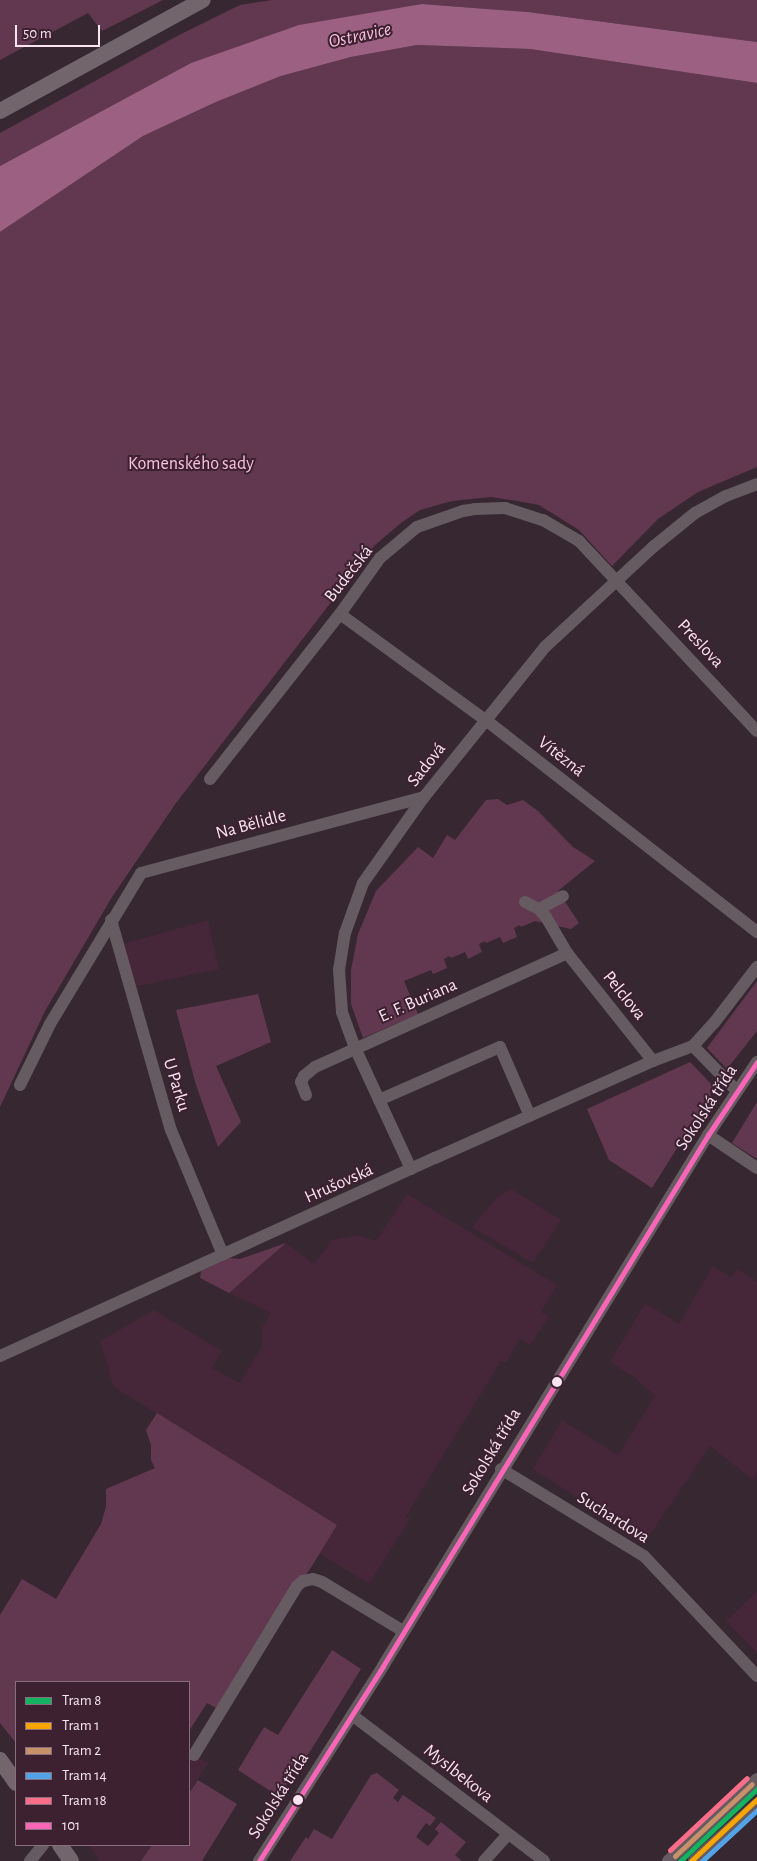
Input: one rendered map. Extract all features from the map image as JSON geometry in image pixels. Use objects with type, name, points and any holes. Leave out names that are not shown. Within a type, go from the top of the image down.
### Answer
[{"type":"main road","points":[[0,111],[203,0]]},
{"type":"main road","points":[[0,1760],[15,1782]]},
{"type":"main road","points":[[61,1846],[71,1861]]},
{"type":"street","name":"Sadová","points":[[411,1169],[354,1048],[342,1012],[339,970],[345,933],[363,883],[424,797],[545,647],[617,582],[653,546],[695,513],[726,496],[757,484]]},
{"type":"street","name":"Budečská","points":[[210,779],[340,614],[380,558],[418,527],[463,511],[505,508],[543,520],[579,541],[617,582]]},
{"type":"street","name":"Preslova","points":[[617,582],[757,730]]},
{"type":"street","name":"Vítězná","points":[[340,614],[487,721],[757,932]]},
{"type":"street","name":"Na Bělidle","points":[[20,1085],[50,1024],[141,873],[424,797]]},
{"type":"street","points":[[539,909],[563,896]]},
{"type":"street","points":[[526,902],[539,909],[567,953]]},
{"type":"street","name":"U Parku","points":[[111,920],[160,1099],[223,1255]]},
{"type":"street","name":"E. F. Buriana","points":[[306,1095],[301,1082],[304,1076],[315,1067],[567,953]]},
{"type":"street","name":"Pelclova","points":[[567,953],[653,1061]]},
{"type":"street","points":[[737,1091],[693,1046],[714,1023],[757,967]]},
{"type":"street","name":"Hrušovská","points":[[0,1356],[411,1169],[653,1061],[693,1046]]},
{"type":"street","points":[[379,1100],[500,1047],[530,1116]]},
{"type":"street","name":"Sokolská třída","points":[[259,1861],[352,1715],[501,1469],[708,1136],[757,1062]]},
{"type":"street","points":[[708,1136],[757,1168]]},
{"type":"street","name":"Suchardova","points":[[501,1469],[644,1556],[757,1676]]},
{"type":"street","points":[[194,1755],[297,1586],[304,1581],[313,1579],[322,1582],[404,1631]]},
{"type":"street","name":"Myslbekova","points":[[352,1715],[544,1861]]},
{"type":"street","points":[[668,1861],[757,1779]]},
{"type":"street","points":[[694,1861],[757,1804]]},
{"type":"street","points":[[484,1861],[508,1834]]},
{"type":"street","points":[[30,1861],[42,1846]]},
{"type":"shaded area","points":[[208,920],[219,969],[134,987],[123,944]]},
{"type":"shaded area","points":[[511,1189],[561,1220],[533,1263],[472,1227],[496,1198]]},
{"type":"shaded area","points":[[407,1194],[557,1285],[541,1312],[549,1317],[530,1345],[519,1339],[506,1363],[501,1361],[406,1516],[410,1519],[369,1584],[319,1553],[336,1525],[117,1389],[113,1385],[100,1341],[154,1310],[222,1351],[212,1368],[240,1383],[262,1346],[262,1328],[271,1313],[229,1293],[286,1243],[314,1264],[332,1240],[357,1235],[376,1241]]},
{"type":"shaded area","points":[[713,1266],[731,1277],[737,1269],[757,1281],[757,1471],[753,1480],[710,1446],[643,1545],[533,1469],[562,1420],[618,1455],[655,1396],[635,1378],[610,1362],[645,1303],[679,1324]]},
{"type":"shaded area","points":[[757,1591],[757,1653],[726,1621]]},
{"type":"shaded area","points":[[190,1754],[208,1763],[190,1791]]},
{"type":"shaded area","points":[[90,1846],[151,1846],[141,1861],[99,1861]]},
{"type":"green space","points":[[0,0],[163,0],[102,31],[88,13],[0,60]]},
{"type":"green space","points":[[272,0],[757,0],[757,42],[528,12],[422,4],[191,63],[0,166],[0,133],[179,35],[240,5]]},
{"type":"green space","name":"Komenského sady","points":[[417,45],[530,49],[757,83],[757,467],[698,492],[658,519],[612,566],[579,530],[539,505],[491,497],[452,501],[420,510],[401,523],[375,545],[176,803],[112,897],[45,1011],[0,1107],[0,232],[143,136],[216,102],[281,76],[351,57]]},
{"type":"green space","points":[[498,799],[507,805],[523,800],[538,811],[573,847],[595,861],[558,891],[579,923],[571,929],[535,921],[521,927],[520,925],[514,928],[517,937],[503,943],[500,937],[486,943],[485,941],[479,944],[482,952],[468,959],[465,952],[444,959],[447,968],[433,974],[431,970],[404,981],[418,1014],[363,1038],[351,1004],[351,970],[358,934],[376,891],[418,847],[433,858],[447,835],[455,840],[486,800]]},
{"type":"green space","points":[[757,981],[757,1031],[727,1069],[707,1048]]},
{"type":"green space","points":[[258,994],[271,1042],[216,1066],[241,1122],[218,1147],[196,1085],[176,1010]]},
{"type":"green space","points":[[690,1062],[715,1088],[652,1188],[609,1160],[587,1109]]},
{"type":"green space","points":[[757,1102],[757,1159],[732,1143]]},
{"type":"green space","points":[[286,1243],[229,1293],[200,1278],[201,1271],[230,1258],[240,1259]]},
{"type":"green space","points":[[157,1413],[337,1525],[312,1566],[216,1708],[207,1703],[190,1729],[190,1681],[15,1681],[15,1742],[0,1723],[0,1615],[22,1579],[56,1599],[101,1524],[106,1507],[106,1489],[155,1468],[151,1460],[151,1445],[146,1430]]},
{"type":"green space","points":[[332,1650],[361,1669],[311,1750],[278,1796],[238,1770],[264,1727],[278,1735]]},
{"type":"green space","points":[[377,1773],[399,1790],[393,1798],[398,1802],[403,1795],[436,1818],[430,1826],[426,1823],[416,1837],[428,1846],[439,1833],[435,1829],[441,1822],[466,1842],[455,1855],[462,1861],[290,1861],[306,1837],[308,1839],[314,1829],[332,1839],[371,1775]]},
{"type":"green space","points":[[198,1780],[237,1804],[202,1861],[141,1861],[151,1846],[190,1846],[190,1792]]},
{"type":"water","name":"Ostravice","points":[[422,4],[528,12],[757,42],[757,83],[530,49],[417,45],[351,57],[281,76],[216,102],[143,136],[0,232],[0,166],[191,63],[299,25]]},
{"type":"tram line","name":"18","points":[[670,1850],[747,1778]]},
{"type":"tram line","name":"2","points":[[675,1856],[752,1784]]},
{"type":"tram line","name":"8","points":[[680,1861],[757,1789]]},
{"type":"tram line","name":"1","points":[[691,1861],[757,1799]]},
{"type":"tram line","name":"14","points":[[702,1861],[757,1810]]},
{"type":"transit line","name":"101","points":[[259,1861],[383,1666],[708,1135],[757,1062]]}]
